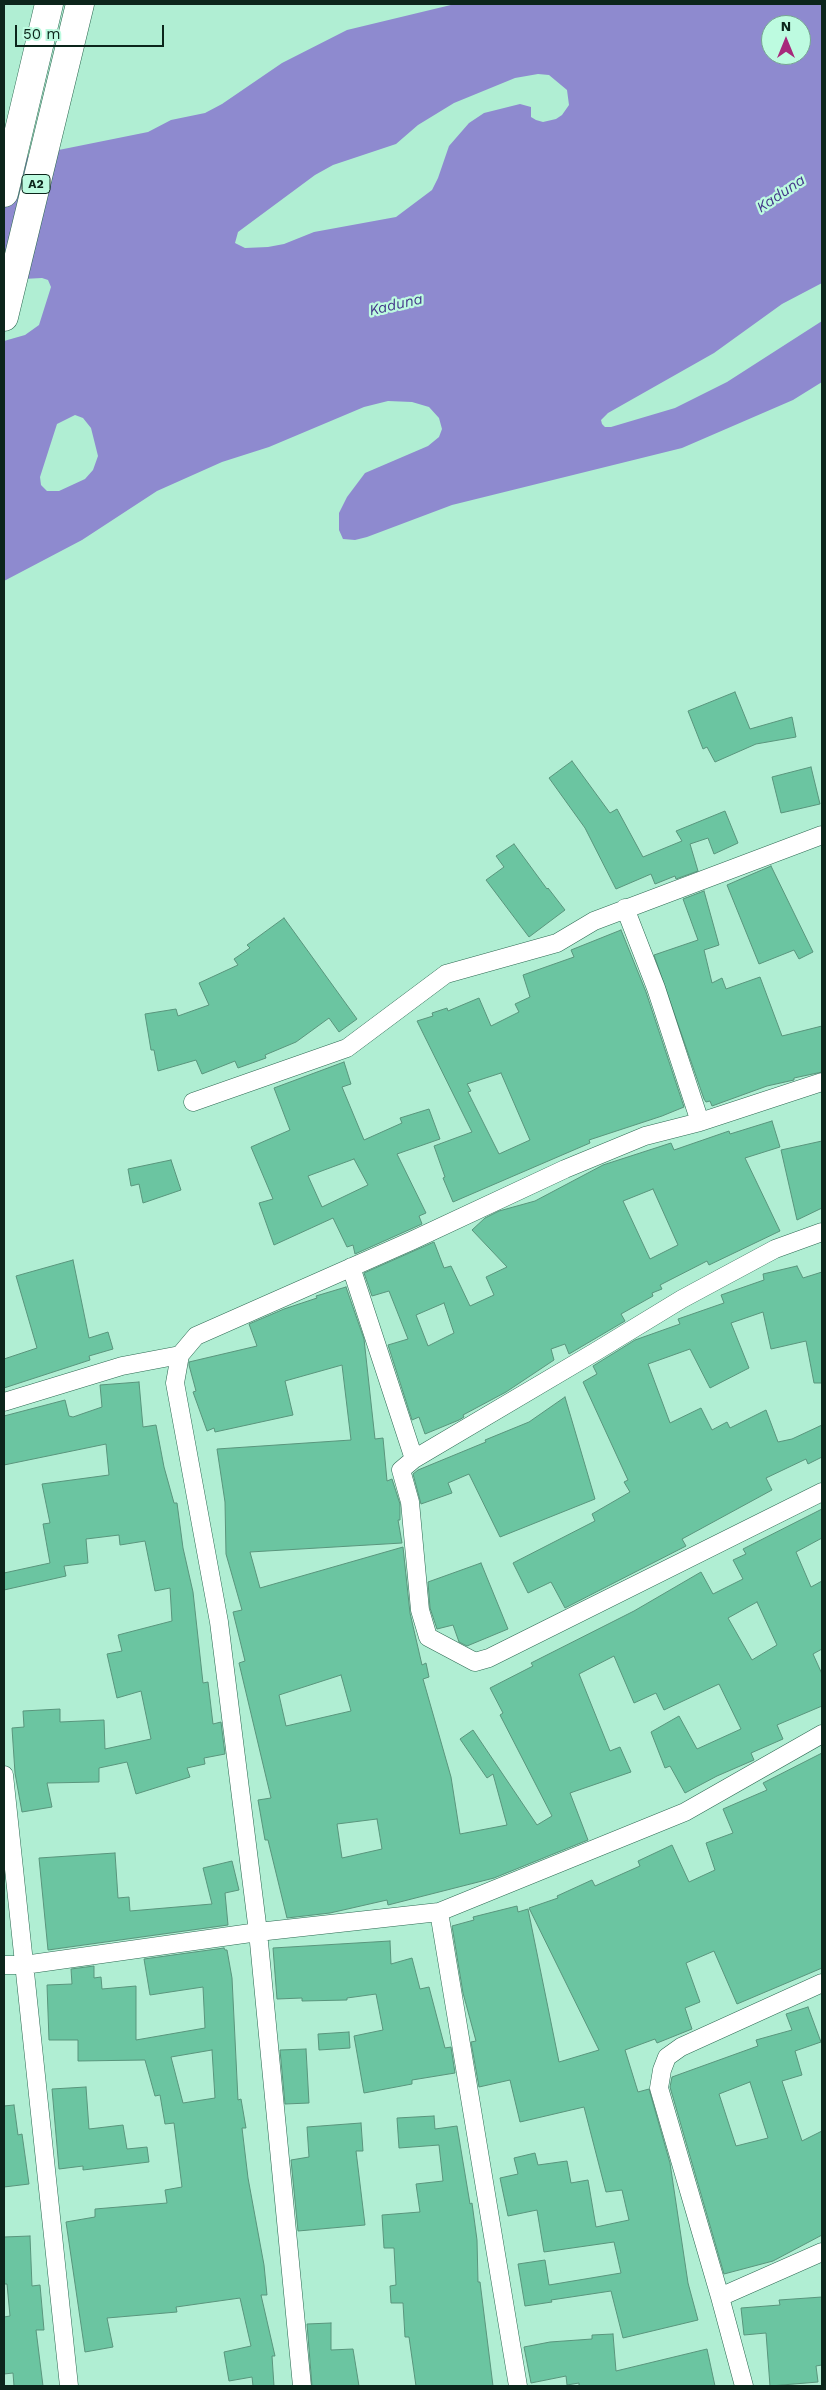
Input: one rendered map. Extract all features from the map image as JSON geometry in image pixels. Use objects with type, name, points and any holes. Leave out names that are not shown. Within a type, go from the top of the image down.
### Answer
[{"type":"highway","name":"A2","points":[[4,192],[49,4]]},
{"type":"highway","name":"A2","points":[[4,317],[80,4]]},
{"type":"street","points":[[193,1102],[347,1048],[446,974],[558,943],[594,921],[625,908],[822,835]]},
{"type":"street","points":[[625,908],[656,988],[700,1122]]},
{"type":"street","points":[[302,2386],[258,1932],[219,1622],[174,1383],[180,1356],[196,1336],[565,1169],[645,1136],[700,1122],[822,1082]]},
{"type":"street","points":[[822,1232],[775,1249],[682,1299],[414,1459],[401,1470],[410,1502],[420,1610],[428,1637],[475,1662],[490,1658],[822,1492]]},
{"type":"street","points":[[350,1267],[414,1459]]},
{"type":"street","points":[[4,1402],[122,1366],[180,1356]]},
{"type":"street","points":[[4,1965],[24,1965],[258,1932],[439,1912],[685,1812],[822,1734]]},
{"type":"street","points":[[4,1775],[69,2386]]},
{"type":"street","points":[[439,1912],[518,2386]]},
{"type":"street","points":[[744,2386],[659,2088],[662,2070],[667,2057],[681,2047],[822,1983]]},
{"type":"street","points":[[720,2297],[822,2252]]},
{"type":"water","name":"Kaduna","points":[[455,4],[822,4],[822,283],[782,304],[714,353],[608,413],[601,420],[605,427],[611,427],[675,408],[727,382],[822,321],[822,382],[793,400],[682,448],[452,505],[367,537],[355,540],[343,539],[339,530],[339,513],[347,497],[365,473],[428,446],[439,437],[442,429],[439,418],[429,407],[412,402],[388,401],[364,407],[269,447],[222,462],[157,491],[82,540],[4,581],[4,341],[25,335],[39,325],[51,287],[48,280],[42,278],[4,280],[4,161],[148,132],[171,120],[205,113],[222,104],[282,63],[347,30]],"holes":[[[538,74],[549,75],[567,90],[569,105],[562,115],[556,119],[543,122],[531,117],[531,107],[520,104],[484,113],[469,123],[449,146],[432,190],[396,217],[314,232],[284,244],[268,247],[245,248],[235,243],[238,232],[315,175],[333,165],[396,144],[418,125],[454,103],[515,78]],[[75,415],[83,418],[91,428],[98,456],[93,470],[85,479],[59,491],[47,491],[41,485],[40,477],[57,424]]]},
{"type":"building","points":[[735,692],[750,729],[792,717],[796,737],[756,744],[715,762],[707,747],[703,749],[688,711]]},
{"type":"building","points":[[572,761],[610,813],[617,809],[643,857],[682,841],[676,831],[725,811],[738,843],[714,854],[708,838],[690,844],[698,871],[676,879],[675,876],[655,884],[651,874],[616,889],[585,828],[549,778]]},
{"type":"building","points":[[811,767],[820,804],[781,813],[772,777]]},
{"type":"building","points":[[514,844],[565,910],[529,937],[486,880],[504,867],[496,856]]},
{"type":"building","points":[[771,866],[813,952],[799,959],[794,950],[759,964],[727,885]]},
{"type":"building","points":[[704,891],[719,945],[704,950],[712,983],[722,978],[726,989],[760,977],[782,1036],[822,1026],[822,1072],[767,1086],[712,1106],[710,1101],[706,1102],[704,1099],[654,955],[698,940],[683,899]]},
{"type":"building","points":[[284,918],[357,1019],[339,1032],[329,1018],[296,1042],[265,1055],[266,1058],[238,1068],[235,1061],[202,1074],[196,1060],[158,1071],[154,1050],[151,1050],[145,1014],[176,1009],[178,1016],[209,1005],[199,983],[238,965],[234,959],[250,948],[247,945]]},
{"type":"building","points":[[621,930],[646,992],[684,1107],[589,1140],[590,1143],[453,1202],[443,1178],[445,1177],[434,1146],[472,1132],[417,1021],[433,1016],[432,1013],[447,1008],[448,1011],[479,998],[491,1026],[519,1012],[515,1004],[530,997],[523,975],[574,957],[571,950]],"holes":[[[501,1073],[530,1140],[499,1154],[468,1092],[471,1091],[467,1084]]]},
{"type":"building","points":[[344,1062],[351,1084],[342,1087],[364,1140],[402,1123],[400,1118],[429,1109],[440,1139],[397,1154],[426,1213],[419,1216],[422,1224],[355,1254],[353,1245],[347,1247],[333,1218],[274,1245],[259,1203],[273,1199],[251,1147],[290,1130],[274,1088]],"holes":[[[354,1159],[368,1185],[322,1207],[308,1176]]]},
{"type":"building","points":[[772,1121],[780,1147],[745,1158],[780,1231],[709,1265],[707,1261],[660,1285],[662,1289],[652,1293],[653,1296],[621,1314],[625,1321],[569,1354],[565,1344],[551,1349],[554,1360],[506,1392],[463,1415],[464,1417],[459,1420],[425,1434],[419,1417],[412,1420],[388,1345],[408,1339],[389,1291],[372,1296],[364,1273],[434,1242],[444,1268],[451,1266],[470,1306],[494,1295],[486,1277],[507,1267],[472,1230],[485,1218],[499,1211],[535,1201],[603,1165],[671,1143],[674,1150],[729,1131],[730,1134]],"holes":[[[653,1189],[678,1245],[650,1259],[623,1201]],[[444,1303],[454,1333],[428,1346],[416,1315]]]},
{"type":"building","points":[[822,1141],[822,1208],[797,1220],[781,1150]]},
{"type":"building","points":[[171,1160],[181,1190],[143,1203],[139,1184],[131,1186],[128,1169]]},
{"type":"building","points":[[73,1260],[89,1338],[108,1332],[113,1349],[89,1356],[90,1360],[4,1388],[4,1359],[37,1348],[16,1276]]},
{"type":"building","points":[[797,1266],[803,1278],[822,1272],[822,1383],[814,1383],[806,1341],[771,1349],[763,1312],[731,1323],[749,1368],[710,1388],[690,1349],[648,1364],[670,1423],[701,1408],[712,1430],[727,1422],[730,1428],[766,1410],[778,1442],[792,1439],[822,1425],[822,1457],[808,1464],[806,1459],[766,1478],[772,1490],[682,1539],[686,1546],[565,1608],[551,1582],[528,1593],[513,1563],[595,1521],[592,1514],[630,1492],[624,1482],[628,1480],[583,1382],[597,1374],[593,1366],[635,1340],[680,1324],[678,1319],[724,1303],[721,1295],[764,1280],[763,1274]]},
{"type":"building","points":[[346,1287],[364,1339],[375,1439],[383,1438],[387,1481],[392,1479],[400,1504],[400,1520],[398,1520],[402,1543],[250,1552],[260,1588],[403,1547],[410,1613],[422,1665],[426,1663],[429,1677],[423,1679],[451,1777],[460,1834],[507,1825],[493,1774],[487,1778],[460,1739],[473,1730],[537,1825],[552,1816],[500,1715],[503,1713],[490,1688],[533,1666],[531,1663],[634,1611],[701,1572],[713,1594],[743,1579],[733,1560],[746,1554],[743,1549],[822,1509],[822,1538],[796,1552],[811,1587],[822,1581],[822,1649],[813,1654],[822,1674],[822,1706],[777,1725],[783,1739],[751,1753],[754,1760],[717,1776],[685,1793],[670,1766],[665,1768],[651,1732],[679,1716],[697,1749],[741,1729],[719,1684],[664,1710],[656,1693],[634,1703],[614,1656],[579,1674],[610,1751],[620,1747],[631,1772],[570,1793],[588,1840],[494,1878],[388,1905],[387,1900],[330,1913],[287,1918],[268,1840],[265,1840],[258,1800],[271,1798],[239,1663],[245,1661],[233,1612],[242,1610],[226,1554],[225,1502],[217,1449],[351,1440],[342,1365],[285,1381],[293,1415],[215,1432],[214,1428],[207,1431],[193,1392],[196,1391],[189,1362],[257,1346],[249,1324],[284,1309],[317,1298],[316,1296]],"holes":[[[757,1602],[777,1645],[752,1660],[728,1618]],[[341,1675],[351,1711],[286,1726],[279,1695]],[[377,1819],[382,1849],[342,1858],[337,1824]]]},
{"type":"building","points":[[139,1382],[143,1427],[156,1425],[164,1467],[174,1503],[177,1503],[183,1548],[193,1592],[203,1683],[208,1682],[213,1724],[221,1722],[225,1754],[204,1758],[205,1764],[187,1768],[190,1777],[136,1794],[127,1762],[99,1768],[99,1782],[47,1783],[52,1807],[22,1812],[15,1773],[12,1728],[24,1727],[23,1711],[60,1709],[60,1722],[104,1720],[105,1749],[151,1739],[141,1691],[117,1698],[107,1654],[122,1651],[118,1635],[172,1621],[170,1588],[155,1591],[145,1541],[120,1545],[119,1535],[86,1539],[88,1563],[64,1566],[66,1576],[4,1590],[4,1573],[50,1563],[43,1524],[50,1523],[42,1484],[109,1475],[106,1444],[4,1465],[4,1416],[65,1400],[69,1416],[73,1417],[102,1407],[100,1385]]},
{"type":"building","points":[[565,1397],[595,1499],[500,1537],[469,1474],[448,1483],[452,1493],[421,1504],[413,1474],[418,1470],[529,1422]]},
{"type":"building","points":[[481,1563],[508,1629],[467,1646],[459,1642],[453,1625],[437,1629],[430,1608],[428,1582]]},
{"type":"building","points":[[822,1753],[822,1968],[737,2004],[714,1951],[686,1963],[700,2002],[685,2008],[692,2029],[657,2043],[655,2039],[625,2050],[638,2092],[649,2089],[670,2163],[688,2283],[698,2320],[623,2338],[611,2291],[525,2306],[518,2264],[545,2260],[549,2285],[621,2273],[614,2242],[544,2252],[537,2210],[508,2216],[500,2178],[518,2174],[514,2158],[535,2153],[538,2165],[567,2161],[571,2183],[588,2180],[596,2227],[629,2220],[622,2190],[606,2192],[584,2107],[520,2122],[510,2080],[479,2087],[471,2042],[476,2041],[463,1993],[452,1926],[474,1920],[473,1917],[517,1906],[518,1912],[528,1909],[559,2062],[599,2050],[529,1908],[558,1898],[557,1896],[592,1880],[595,1886],[640,1866],[638,1861],[672,1845],[689,1882],[715,1870],[706,1843],[733,1833],[723,1809],[767,1790],[763,1783]]},
{"type":"building","points":[[115,1853],[118,1898],[129,1897],[130,1911],[212,1904],[203,1868],[232,1861],[239,1890],[225,1893],[228,1925],[48,1950],[39,1858]]},
{"type":"building","points":[[390,1941],[391,1964],[412,1958],[420,1989],[429,1987],[445,2048],[451,2047],[455,2073],[412,2080],[412,2084],[364,2093],[354,2036],[383,2030],[376,1994],[347,1998],[347,2000],[302,2001],[302,1998],[277,1999],[273,1948]]},
{"type":"building","points":[[224,1948],[227,1950],[232,1978],[238,2100],[241,2099],[246,2128],[242,2128],[248,2178],[264,2265],[267,2295],[261,2295],[275,2356],[272,2356],[274,2386],[253,2386],[252,2377],[229,2381],[224,2352],[251,2346],[240,2298],[176,2307],[177,2312],[107,2318],[113,2347],[85,2352],[66,2222],[95,2217],[95,2209],[167,2203],[165,2190],[182,2187],[174,2123],[165,2124],[160,2095],[155,2096],[145,2060],[78,2061],[78,2040],[49,2040],[47,1985],[72,1984],[71,1969],[94,1966],[94,1978],[101,1977],[102,1989],[136,1986],[136,2040],[205,2028],[203,1987],[150,1995],[144,1959]],"holes":[[[212,2050],[215,2098],[183,2103],[171,2057]]]},
{"type":"building","points":[[808,2007],[821,2042],[795,2051],[802,2075],[782,2081],[802,2141],[822,2131],[822,2235],[773,2261],[724,2274],[670,2087],[672,2077],[758,2046],[756,2040],[792,2030],[786,2014]],"holes":[[[750,2082],[768,2138],[736,2146],[719,2094]]]},
{"type":"building","points":[[349,2032],[350,2048],[319,2050],[318,2034]]},
{"type":"building","points":[[306,2049],[309,2103],[285,2104],[280,2050]]},
{"type":"building","points":[[86,2087],[89,2129],[123,2125],[127,2149],[147,2147],[149,2162],[83,2170],[83,2166],[59,2169],[52,2089]]},
{"type":"building","points":[[14,2105],[18,2135],[22,2134],[29,2184],[4,2187],[4,2106]]},
{"type":"building","points":[[434,2116],[435,2129],[457,2126],[470,2204],[472,2203],[477,2240],[478,2282],[480,2282],[493,2386],[416,2386],[409,2337],[405,2337],[403,2303],[391,2303],[390,2286],[396,2285],[394,2248],[384,2248],[382,2215],[420,2212],[416,2184],[443,2181],[439,2145],[399,2148],[397,2118]]},
{"type":"building","points":[[361,2123],[363,2151],[356,2151],[365,2225],[298,2231],[291,2160],[309,2157],[307,2127]]},
{"type":"building","points":[[30,2236],[32,2286],[40,2285],[44,2330],[36,2330],[43,2386],[14,2386],[13,2373],[4,2374],[4,2317],[10,2316],[7,2284],[4,2284],[4,2237]]},
{"type":"building","points":[[822,2297],[822,2365],[816,2366],[818,2382],[770,2386],[766,2333],[744,2335],[741,2308],[780,2305],[779,2300]]},
{"type":"building","points":[[331,2323],[331,2350],[353,2349],[359,2386],[312,2386],[307,2324]]},
{"type":"building","points":[[613,2334],[616,2371],[707,2349],[715,2386],[579,2386],[579,2383],[567,2385],[566,2376],[531,2383],[524,2347],[550,2342],[592,2339],[592,2335]]}]
